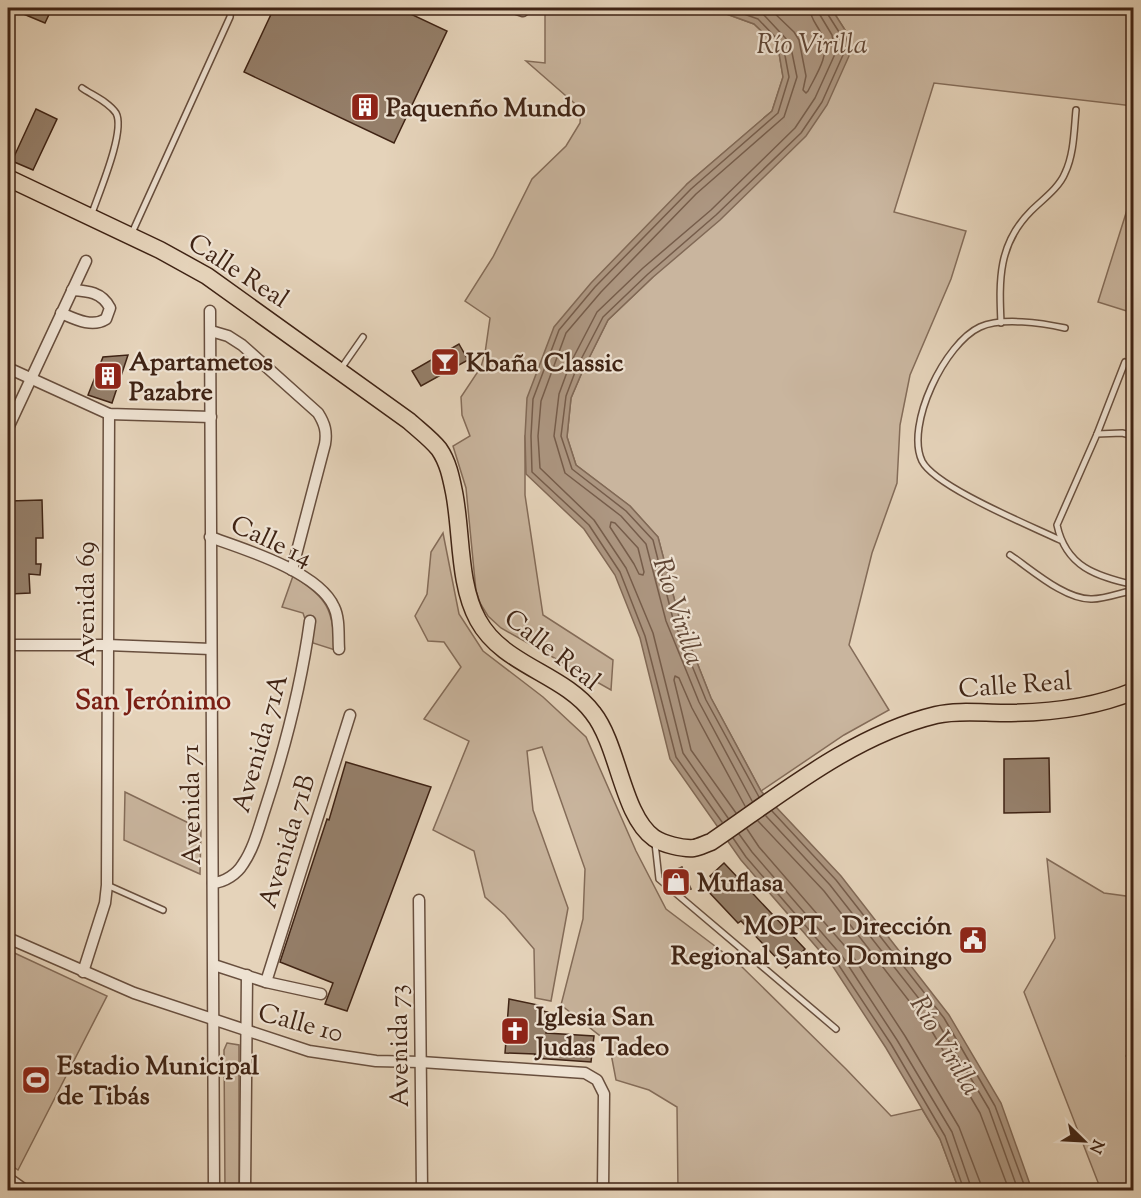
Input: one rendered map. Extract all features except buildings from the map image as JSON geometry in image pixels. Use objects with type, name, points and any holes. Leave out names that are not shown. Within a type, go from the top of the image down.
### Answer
[{"type":"main road","name":"Calle Real","points":[[8,178],[131,236],[207,276],[409,422],[439,450],[451,474],[469,601],[479,622],[496,643],[508,653],[577,695],[594,713],[610,744],[631,805],[645,829],[655,839],[694,848],[711,842],[822,766],[900,726],[938,714],[1022,713],[1070,708],[1117,698],[1134,691]]},
{"type":"street","points":[[8,428],[87,261]]},
{"type":"street","points":[[61,313],[81,321],[96,323],[106,319],[109,314],[110,308],[102,296],[89,291],[72,290]]},
{"type":"street","name":"Avenida 71","points":[[210,311],[214,1191]]},
{"type":"street","points":[[211,330],[228,336],[242,345],[318,413],[324,422],[327,433],[326,444],[292,570]]},
{"type":"street","points":[[8,368],[109,414],[212,417]]},
{"type":"street","name":"Avenida 69","points":[[83,972],[105,903],[107,885],[109,414]]},
{"type":"street","name":"Calle 14","points":[[210,537],[266,557],[292,570],[320,589],[334,605],[337,614],[339,649]]},
{"type":"street","name":"Avenida 71A","points":[[213,883],[225,881],[236,873],[248,855],[281,760],[297,699],[310,621]]},
{"type":"street","points":[[8,645],[107,645],[211,649]]},
{"type":"street","name":"Avenida 71B","points":[[266,982],[350,715]]},
{"type":"street","name":"Avenida 73","points":[[419,900],[422,1191]]},
{"type":"street","name":"Calle 10","points":[[8,938],[134,993],[290,1046],[376,1062],[421,1062],[585,1073],[597,1080],[603,1094],[603,1191]]},
{"type":"street","points":[[214,965],[266,982],[321,994]]},
{"type":"street","points":[[245,1191],[245,1031],[248,975]]},
{"type":"street","points":[[8,1178],[25,1191]]},
{"type":"lane","points":[[131,236],[230,17],[231,8]]},
{"type":"lane","points":[[82,88],[112,109],[118,120],[114,150],[90,217]]},
{"type":"lane","points":[[1001,323],[999,285],[1001,262],[1010,239],[1028,214],[1064,176],[1071,154],[1076,110]]},
{"type":"lane","points":[[1060,540],[963,493],[938,478],[922,461],[918,433],[927,394],[945,360],[962,339],[980,326],[1036,322],[1065,328]]},
{"type":"lane","points":[[339,370],[363,337]]},
{"type":"lane","points":[[1125,363],[1057,525],[1060,540],[1069,554],[1085,569],[1134,585]]},
{"type":"lane","points":[[1096,434],[1122,433],[1134,436]]},
{"type":"lane","points":[[1010,555],[1076,597],[1092,599],[1134,590]]},
{"type":"lane","points":[[655,839],[658,879],[836,1029]]},
{"type":"lane","points":[[107,885],[163,910]]},
{"type":"shaded area","points":[[545,8],[710,8],[754,24],[778,47],[783,77],[772,111],[687,184],[525,436],[525,495],[543,615],[613,660],[611,690],[501,628],[488,616],[476,591],[466,488],[453,446],[470,436],[462,415],[461,397],[481,367],[490,318],[465,301],[493,257],[532,179],[566,146],[580,123],[581,109],[526,61],[545,63]]},
{"type":"shaded area","points":[[831,8],[1133,8],[1133,106],[934,83],[894,212],[966,231],[951,279],[910,375],[900,425],[897,483],[872,553],[849,645],[889,710],[844,735],[761,791],[711,698],[679,617],[658,537],[630,506],[576,465],[567,437],[571,398],[608,320],[652,278],[845,30]]},
{"type":"shaded area","points":[[1133,191],[1133,313],[1098,302]]},
{"type":"shaded area","points":[[443,533],[459,614],[483,651],[543,697],[586,737],[636,851],[666,909],[740,965],[891,1116],[922,1109],[940,1139],[959,1190],[678,1190],[677,1107],[649,1090],[616,1080],[609,1043],[561,1005],[583,919],[585,869],[542,747],[527,751],[533,810],[568,908],[551,1001],[535,998],[534,949],[505,915],[485,897],[474,851],[433,830],[469,741],[424,719],[461,667],[444,642],[428,641],[415,616],[427,594],[431,552]]},
{"type":"shaded area","points":[[293,576],[314,592],[326,606],[330,614],[335,650],[313,643],[303,613],[282,607]]},
{"type":"shaded area","points":[[125,792],[201,829],[200,874],[124,840]]},
{"type":"shaded area","points":[[1047,859],[1104,893],[1133,897],[1133,1040],[1126,1056],[1133,1058],[1133,1190],[1101,1190],[1024,992],[1055,938]]},
{"type":"shaded area","name":"Estadio Municipal de Tibás","points":[[8,950],[107,996],[18,1170],[8,1163]]},
{"type":"shaded area","points":[[227,1043],[239,1045],[239,1190],[225,1190],[224,1050]]},
{"type":"water","name":"Río Virilla","points":[[710,8],[831,8],[845,30],[849,56],[827,105],[806,136],[720,220],[652,278],[608,320],[571,398],[567,437],[576,465],[630,506],[658,537],[679,617],[711,698],[761,791],[841,876],[949,1015],[1001,1103],[1032,1190],[959,1190],[940,1139],[886,1048],[832,965],[741,860],[670,759],[640,638],[615,575],[584,529],[526,474],[527,398],[554,327],[591,283],[687,184],[772,111],[783,77],[778,47],[754,24]]},
{"type":"place","name":"Paquenño Mundo","points":[[365,107]]},
{"type":"place","name":"Kbaña Classic","points":[[445,362]]},
{"type":"place","name":"Apartametos Pazabre","points":[[108,376]]},
{"type":"place","name":"Muflasa","points":[[676,882]]},
{"type":"place","name":"MOPT - Dirección Regional Santo Domingo","points":[[973,940]]},
{"type":"place","name":"Iglesia San Judas Tadeo","points":[[515,1031]]},
{"type":"place","name":"Estadio Municipal de Tibás","points":[[36,1080]]},
{"type":"district","name":"San Jerónimo","points":[[153,700]]}]
